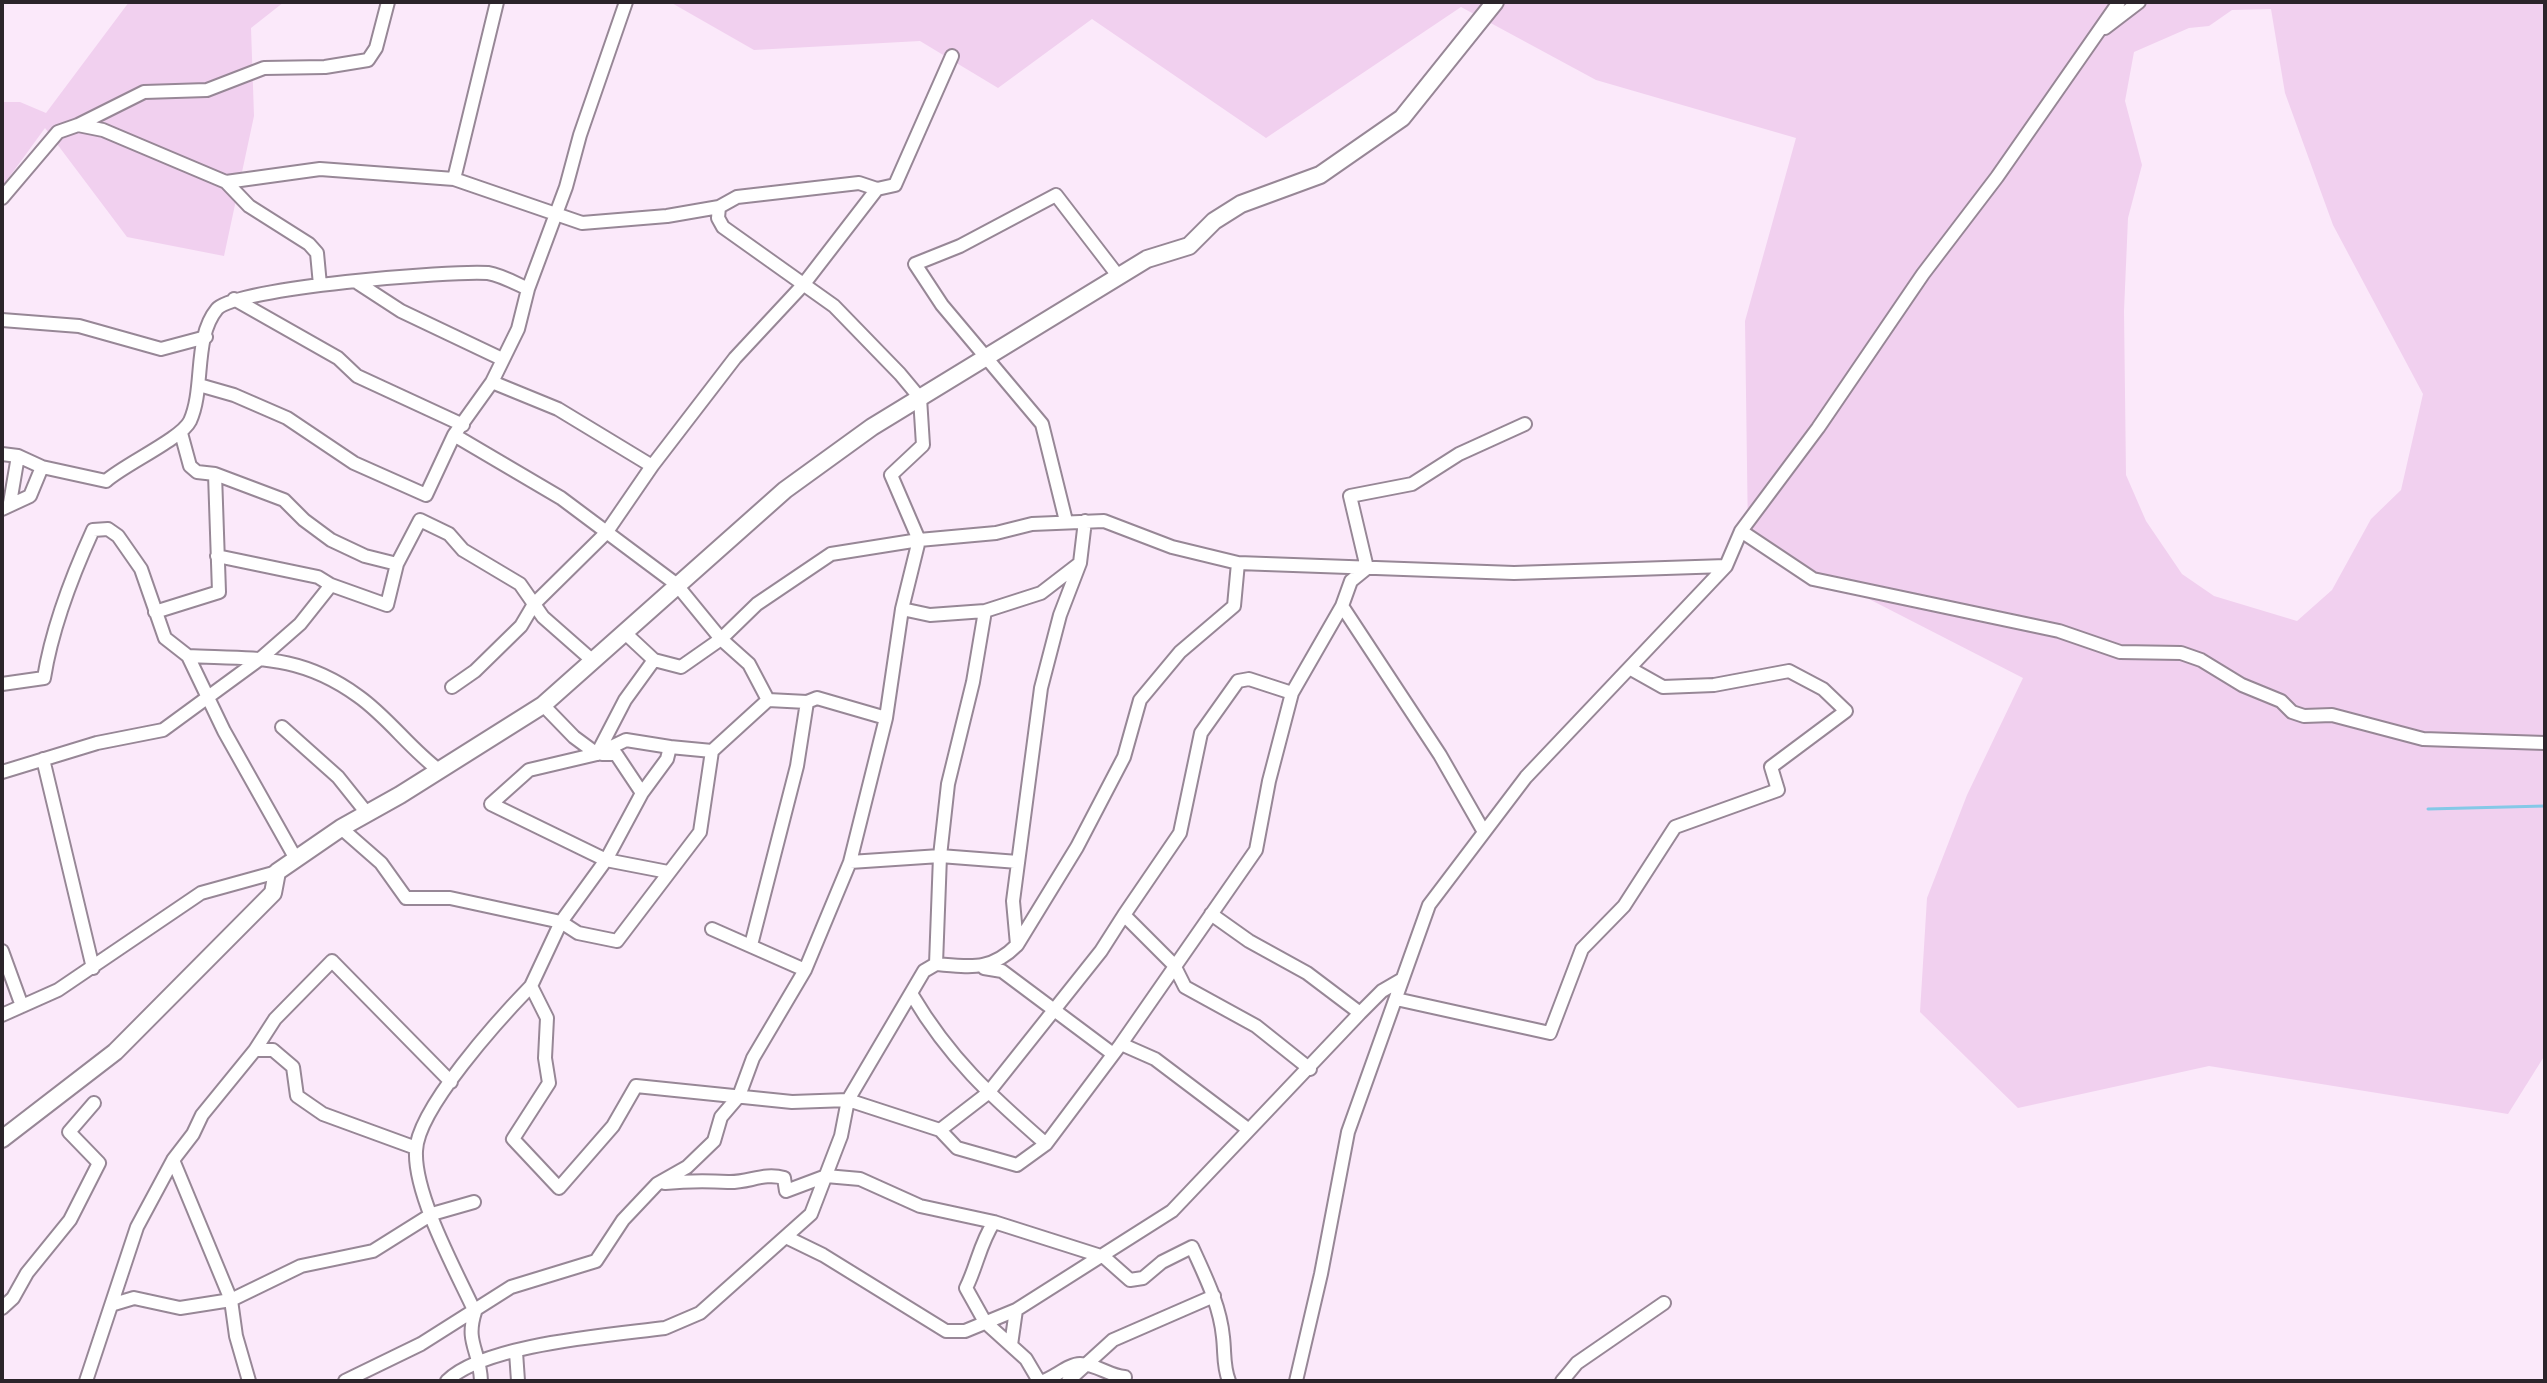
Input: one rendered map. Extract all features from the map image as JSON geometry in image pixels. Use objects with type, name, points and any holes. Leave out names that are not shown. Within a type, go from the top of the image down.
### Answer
[{"type":"street","points":[[2,198],[58,132],[144,92],[207,90],[264,68],[325,67],[368,60],[376,48],[388,2]]},
{"type":"street","points":[[454,179],[497,2]]},
{"type":"street","points":[[199,385],[234,395],[287,418],[354,463],[426,495],[458,430],[492,382],[518,329],[528,289],[557,213],[626,2]]},
{"type":"street","points":[[2,1015],[93,968],[201,893],[277,872],[366,812],[440,771],[543,705],[785,490],[920,398],[1147,259],[1189,246],[1214,221],[1241,204],[1320,175],[1402,118],[1495,2]]},
{"type":"street","points":[[1296,1381],[1321,1274],[1348,1132],[1429,905],[1526,777],[1726,566],[1741,531],[1818,428],[1923,274],[1997,177],[2119,2]]},
{"type":"street","points":[[2096,35],[2139,2]]},
{"type":"street","points":[[226,182],[320,169],[454,179],[582,223],[667,216],[719,207],[737,197],[859,183],[877,189],[895,185],[924,112],[952,56]]},
{"type":"street","points":[[78,125],[103,130],[226,182],[249,206],[309,244],[317,253],[320,285]]},
{"type":"street","points":[[452,687],[475,671],[521,626],[534,604],[606,533],[652,466],[735,358],[803,285],[877,189]]},
{"type":"street","points":[[1066,521],[1042,424],[942,305],[915,264],[960,246],[1056,195],[1119,277]]},
{"type":"street","points":[[345,1381],[421,1344],[511,1287],[596,1261],[623,1220],[657,1184],[687,1167],[714,1141],[721,1117],[739,1096],[753,1058],[805,970],[850,862],[886,718],[902,609],[919,540],[891,475],[923,445],[920,398],[842,313],[723,227],[718,218],[719,207]]},
{"type":"street","points":[[2,454],[18,456],[42,467],[106,481],[126,464],[181,433],[190,421],[206,337],[217,309],[234,299],[320,285],[448,272],[492,273],[528,289]]},
{"type":"street","points":[[358,283],[401,311],[502,359]]},
{"type":"street","points":[[234,299],[338,358],[357,376],[458,430],[561,498],[676,584],[721,639],[749,664],[768,700]]},
{"type":"street","points":[[2,320],[79,326],[161,349],[206,337]]},
{"type":"street","points":[[492,382],[558,409],[652,466]]},
{"type":"street","points":[[1367,568],[1350,496],[1412,484],[1459,454],[1525,424]]},
{"type":"street","points":[[181,433],[190,466],[197,472],[215,474],[284,500],[331,540],[365,556],[397,564]]},
{"type":"street","points":[[6,506],[18,456]]},
{"type":"street","points":[[6,506],[30,496],[42,467]]},
{"type":"street","points":[[155,612],[219,592],[215,474]]},
{"type":"street","points":[[217,556],[318,577],[331,585],[387,605],[397,564],[420,520],[449,534],[463,550],[520,584],[564,639],[593,661]]},
{"type":"street","points":[[624,632],[654,660],[681,667],[721,639],[757,604],[831,554],[1066,521],[1104,521],[1172,547],[1238,563],[1514,573],[1726,566]]},
{"type":"street","points":[[1017,945],[1013,901],[1041,688],[1060,615],[1080,563],[1085,521]]},
{"type":"street","points":[[2,684],[44,678],[65,597],[93,530],[108,529],[118,536],[141,569],[165,638],[188,656],[224,731],[296,859]]},
{"type":"street","points":[[1741,531],[1813,579],[2059,631],[2120,652],[2181,653],[2201,660],[2304,716],[2332,715],[2423,739],[2545,743]]},
{"type":"street","points":[[902,609],[930,615],[985,611],[1041,593],[1080,563]]},
{"type":"street","points":[[976,967],[1001,960],[1017,945],[1077,847],[1124,757],[1140,700],[1180,652],[1234,606],[1238,563]]},
{"type":"street","points":[[531,986],[547,1018],[545,1058],[549,1083],[513,1139],[559,1188],[613,1126],[636,1086],[792,1102],[848,1100],[940,1130],[957,1148],[1017,1165],[1046,1144],[1117,1049],[1256,850],[1269,781],[1292,693],[1342,606],[1351,581],[1367,568]]},
{"type":"street","points":[[2,772],[97,743],[163,730],[260,659],[300,624],[331,585]]},
{"type":"street","points":[[1342,606],[1433,743],[1484,832]]},
{"type":"street","points":[[936,964],[940,856],[948,784],[973,682],[985,611]]},
{"type":"street","points":[[188,656],[260,659],[310,667],[360,697],[440,771]]},
{"type":"street","points":[[597,754],[625,700],[654,660]]},
{"type":"street","points":[[1396,999],[1550,1033],[1582,949],[1624,906],[1675,827],[1778,790],[1771,767],[1846,711],[1823,689],[1789,671],[1714,685],[1663,687],[1631,669]]},
{"type":"street","points":[[940,1130],[988,1093],[1101,951],[1180,833],[1201,733],[1238,681],[1249,679],[1292,693]]},
{"type":"street","points":[[341,828],[381,863],[406,898],[450,898],[561,922],[578,933],[617,941],[659,890],[668,872],[682,861],[700,832],[712,751],[768,700],[807,702],[817,698],[886,718]]},
{"type":"street","points":[[751,945],[797,766],[807,702]]},
{"type":"street","points":[[543,705],[574,737],[597,754],[616,754],[642,793]]},
{"type":"street","points":[[282,727],[338,777],[366,812]]},
{"type":"street","points":[[668,872],[606,860],[491,804],[529,770],[597,754],[626,740],[712,751]]},
{"type":"street","points":[[481,1381],[480,1363],[468,1332],[475,1312],[432,1214],[416,1163],[416,1148],[424,1124],[451,1082],[490,1028],[531,986],[561,922],[606,860],[642,793],[667,759],[670,747]]},
{"type":"street","points":[[43,759],[93,968]]},
{"type":"street","points":[[850,862],[940,856],[1018,862]]},
{"type":"street","points":[[2,1139],[115,1052],[273,893],[277,872]]},
{"type":"street","points":[[1211,914],[1249,941],[1307,973],[1360,1013]]},
{"type":"street","points":[[1124,915],[1174,965],[1185,987],[1256,1026],[1310,1069]]},
{"type":"street","points":[[712,929],[805,970]]},
{"type":"street","points":[[2,951],[22,1006]]},
{"type":"street","points":[[86,1381],[137,1227],[173,1160],[193,1134],[202,1115],[290,1001],[332,961],[451,1082]]},
{"type":"street","points":[[447,1381],[480,1363],[544,1344],[665,1328],[700,1313],[811,1214],[841,1136],[848,1100],[924,971],[936,964],[1002,971],[1117,1049],[1155,1059],[1249,1130]]},
{"type":"street","points":[[786,1237],[823,1255],[946,1331],[965,1331],[1016,1310],[1104,1257],[1172,1211],[1360,1013],[1382,991],[1401,980]]},
{"type":"street","points":[[912,995],[938,1039],[988,1093],[1046,1144]]},
{"type":"street","points":[[255,1050],[273,1050],[293,1067],[297,1096],[323,1114],[416,1148]]},
{"type":"street","points":[[2,1308],[13,1298],[27,1273],[70,1220],[99,1163],[69,1132],[94,1103]]},
{"type":"street","points":[[173,1160],[231,1300],[236,1336],[249,1381]]},
{"type":"street","points":[[657,1184],[714,1179],[728,1182],[772,1174],[784,1178],[786,1191],[826,1176],[860,1179],[920,1206],[994,1222],[1104,1257],[1130,1280],[1136,1281],[1162,1262],[1192,1247],[1214,1296],[1223,1337],[1223,1366],[1229,1381]]},
{"type":"street","points":[[114,1304],[134,1298],[180,1308],[231,1300],[301,1266],[373,1251],[432,1214],[474,1202]]},
{"type":"street","points":[[994,1222],[983,1239],[977,1265],[966,1288],[985,1322],[1026,1359],[1041,1381],[1077,1364],[1105,1370],[1113,1377],[1125,1377],[1124,1381]]},
{"type":"street","points":[[1068,1381],[1113,1340],[1214,1296]]},
{"type":"street","points":[[1562,1381],[1577,1363],[1664,1303]]},
{"type":"street","points":[[1011,1345],[1016,1310]]},
{"type":"street","points":[[516,1352],[518,1381]]},
{"type":"shaded area","points":[[129,2],[284,2],[251,28],[254,116],[224,256],[127,237],[45,128],[2,187],[2,102],[20,102],[46,113]]},
{"type":"shaded area","points":[[670,2],[2545,2],[2545,1055],[2508,1114],[2209,1066],[2018,1108],[1920,1012],[1927,898],[1967,795],[2023,678],[1748,537],[1745,321],[1796,138],[1596,80],[1461,7],[1266,138],[1092,19],[998,88],[920,41],[754,50]],"holes":[[[2271,9],[2285,93],[2333,225],[2423,394],[2401,490],[2371,519],[2332,590],[2297,621],[2214,596],[2182,574],[2146,521],[2126,475],[2124,311],[2128,218],[2142,165],[2125,101],[2134,52],[2189,28],[2209,26],[2232,10]]]},
{"type":"waterway","points":[[2428,809],[2545,806]]}]
